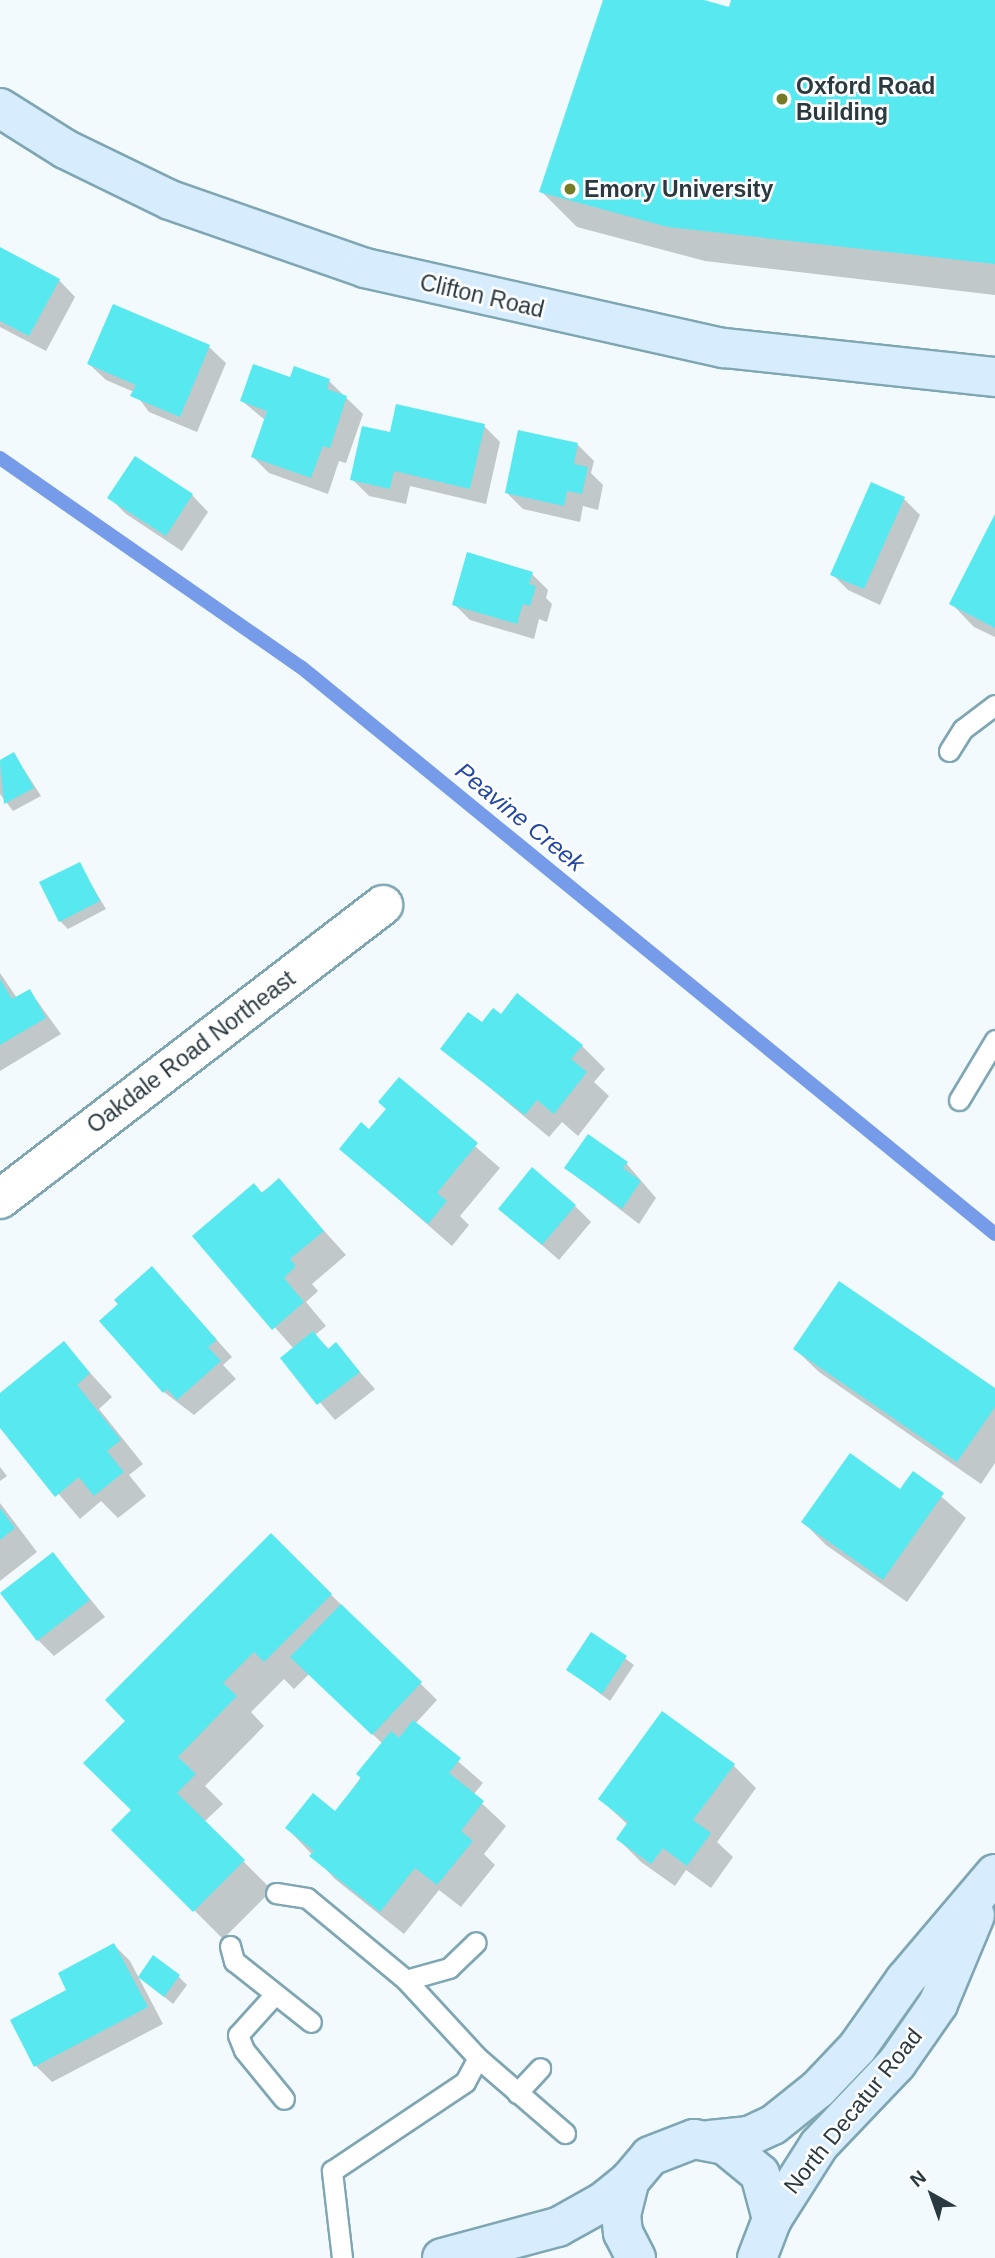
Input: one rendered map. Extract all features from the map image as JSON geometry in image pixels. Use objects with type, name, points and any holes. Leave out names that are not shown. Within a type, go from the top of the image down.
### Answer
[{"type":"main road","name":"Clifton Road","points":[[1,111],[65,149],[170,200],[379,271],[724,348],[995,377]]},
{"type":"main road","name":"North Decatur Road","points":[[442,2258],[558,2227],[583,2216],[630,2180],[650,2156],[663,2147],[694,2139],[749,2136],[792,2113],[857,2048],[905,1980],[990,1881]]},
{"type":"main road","name":"North Decatur Road","points":[[765,2243],[806,2162],[897,2063],[938,2004],[990,1881]]},
{"type":"main road","name":"North Decatur Road","points":[[710,2140],[751,2161],[767,2188],[765,2243]]},
{"type":"main road","name":"North Decatur Road","points":[[630,2180],[621,2215],[623,2233],[636,2258]]},
{"type":"street","name":"Oakdale Road Northeast","points":[[4,1191],[383,905]]},
{"type":"lane","points":[[949,751],[963,729],[995,705]]},
{"type":"lane","points":[[959,1100],[995,1040]]},
{"type":"lane","points":[[276,1893],[307,1898],[406,1980],[478,2058],[565,2133]]},
{"type":"lane","points":[[406,1980],[449,1968],[476,1941]]},
{"type":"lane","points":[[230,1946],[234,1961],[311,2022]]},
{"type":"lane","points":[[275,1994],[238,2035],[244,2050],[284,2099]]},
{"type":"lane","points":[[342,2258],[332,2171],[466,2082],[478,2058]]},
{"type":"lane","points":[[517,2093],[540,2068]]},
{"type":"building","name":"Oxford Road Building","points":[[603,0],[704,0],[729,7],[731,0],[995,0],[995,264],[668,227],[539,192]]},
{"type":"building","points":[[0,247],[60,279],[29,336],[0,321]]},
{"type":"building","points":[[113,304],[210,345],[180,417],[130,396],[136,385],[87,364]]},
{"type":"building","points":[[253,364],[290,377],[294,366],[330,379],[327,389],[347,396],[330,448],[323,446],[311,478],[251,457],[267,411],[240,401]]},
{"type":"building","points":[[396,404],[485,424],[470,489],[394,471],[390,489],[350,480],[362,426],[390,432]]},
{"type":"building","points":[[518,430],[578,443],[574,464],[588,467],[582,494],[567,491],[564,506],[505,493]]},
{"type":"building","points":[[135,456],[193,494],[166,536],[107,498]]},
{"type":"building","points":[[871,482],[905,497],[864,589],[830,575]]},
{"type":"building","points":[[995,514],[995,628],[949,604]]},
{"type":"building","points":[[467,552],[533,572],[529,584],[536,586],[530,606],[523,604],[517,624],[452,605]]},
{"type":"building","points":[[14,752],[34,788],[4,804],[0,760]]},
{"type":"building","points":[[80,862],[100,901],[59,922],[39,882]]},
{"type":"building","points":[[0,979],[12,999],[30,989],[46,1018],[0,1045]]},
{"type":"building","points":[[517,993],[583,1045],[571,1059],[587,1072],[554,1114],[537,1100],[525,1115],[440,1049],[468,1012],[482,1022],[493,1008],[501,1014]]},
{"type":"building","points":[[399,1077],[478,1143],[437,1193],[447,1201],[428,1224],[339,1149],[361,1122],[369,1129],[386,1109],[378,1102]]},
{"type":"building","points":[[588,1134],[628,1162],[623,1168],[641,1181],[622,1209],[564,1168]]},
{"type":"building","points":[[532,1167],[576,1205],[542,1245],[498,1209]]},
{"type":"building","points":[[279,1178],[324,1231],[290,1259],[296,1266],[284,1278],[304,1302],[272,1330],[192,1236],[254,1183],[262,1193]]},
{"type":"building","points":[[152,1266],[217,1340],[208,1347],[221,1361],[177,1400],[167,1389],[163,1393],[99,1321],[118,1304],[114,1300]]},
{"type":"building","points":[[839,1281],[995,1388],[995,1407],[957,1462],[793,1349]]},
{"type":"building","points":[[313,1331],[328,1349],[336,1342],[360,1372],[317,1405],[280,1358]]},
{"type":"building","points":[[64,1341],[90,1373],[77,1385],[121,1440],[107,1451],[124,1472],[94,1496],[79,1477],[55,1497],[0,1428],[0,1393]]},
{"type":"building","points":[[850,1453],[900,1489],[913,1471],[944,1493],[883,1580],[801,1522]]},
{"type":"building","points":[[0,1508],[15,1528],[0,1540]]},
{"type":"building","points":[[271,1533],[332,1594],[264,1662],[254,1652],[223,1683],[237,1696],[178,1757],[196,1774],[177,1793],[245,1860],[193,1912],[111,1830],[131,1810],[83,1763],[125,1721],[105,1700]]},
{"type":"building","points":[[53,1552],[90,1600],[37,1641],[0,1593]]},
{"type":"building","points":[[341,1604],[422,1682],[372,1735],[290,1657]]},
{"type":"building","points":[[591,1632],[627,1656],[602,1694],[566,1670]]},
{"type":"building","points":[[662,1711],[735,1764],[693,1820],[711,1833],[687,1866],[663,1848],[651,1864],[616,1839],[628,1822],[598,1799]]},
{"type":"building","points":[[413,1720],[461,1758],[449,1773],[484,1801],[461,1831],[473,1841],[437,1885],[415,1868],[380,1912],[309,1856],[314,1851],[285,1828],[313,1793],[335,1811],[361,1778],[356,1774],[391,1731],[399,1738]]},
{"type":"building","points":[[114,1943],[148,2007],[34,2067],[10,2020],[66,1990],[58,1973]]},
{"type":"building","points":[[153,1955],[180,1975],[164,1997],[138,1977]]},
{"type":"waterway","name":"Peavine Creek","points":[[0,458],[301,667],[995,1234]]},
{"type":"place","name":"Oxford Road Building","points":[[782,99]]},
{"type":"place","name":"Emory University","points":[[570,189]]}]
